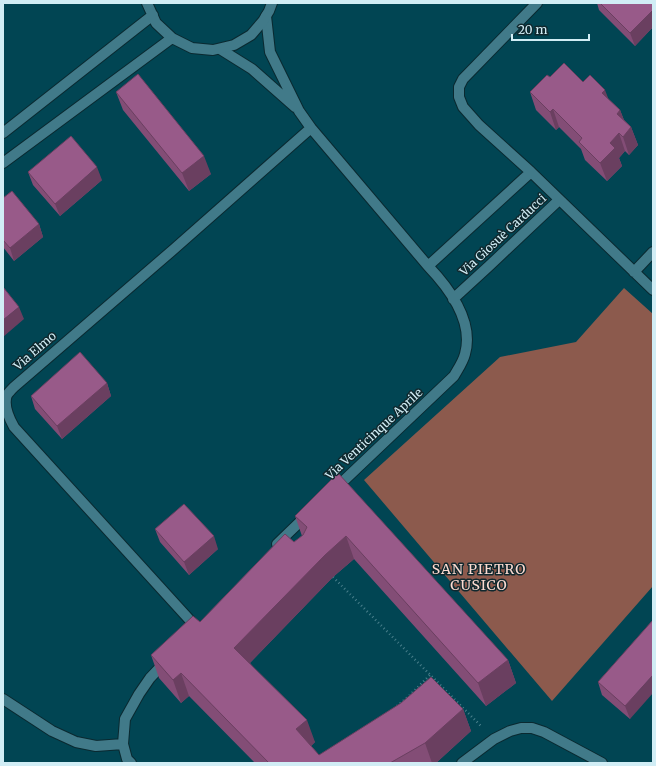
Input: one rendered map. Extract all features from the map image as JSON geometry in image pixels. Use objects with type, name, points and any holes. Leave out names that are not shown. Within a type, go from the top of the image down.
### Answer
[{"type":"street","points":[[147,3],[156,23],[172,38],[192,48],[213,50],[234,45],[251,35],[263,21],[272,3]]},
{"type":"street","name":"Via Giosuè Carducci","points":[[453,299],[559,200],[531,172],[479,126],[463,107],[459,97],[459,87],[463,79],[536,3]]},
{"type":"street","points":[[3,133],[153,15]]},
{"type":"street","name":"Via Venticinque Aprile","points":[[266,16],[270,52],[299,111],[311,128],[428,266],[440,278],[453,299],[466,326],[468,336],[465,355],[454,376],[328,495]]},
{"type":"street","points":[[3,163],[172,38]]},
{"type":"street","name":"Via Venticinque Aprile","points":[[220,49],[252,69],[299,111]]},
{"type":"street","name":"Via Elmo","points":[[198,628],[14,427],[9,417],[6,405],[7,395],[14,387],[311,128]]},
{"type":"street","points":[[428,266],[531,172]]},
{"type":"street","points":[[559,200],[653,290]]},
{"type":"street","points":[[634,272],[653,252]]},
{"type":"street","points":[[272,550],[317,506]]},
{"type":"street","points":[[131,763],[127,759],[123,744],[125,719],[138,694],[150,678],[171,656]]},
{"type":"street","points":[[3,699],[52,731],[76,742],[96,746],[123,744]]},
{"type":"street","points":[[462,763],[494,739],[510,731],[521,728],[532,728],[544,732],[602,763]]},
{"type":"path","points":[[333,577],[494,739]]},
{"type":"path","points":[[392,710],[409,696],[430,675]]},
{"type":"shaded area","points":[[624,288],[653,314],[653,586],[552,701],[364,480],[500,357],[576,342]]},
{"type":"building","points":[[600,3],[653,3],[653,10],[630,33]]},
{"type":"building","points":[[564,63],[583,82],[590,75],[605,90],[602,93],[620,110],[617,114],[631,127],[623,137],[619,133],[610,143],[615,148],[600,163],[579,142],[582,138],[553,109],[550,112],[530,92],[547,75],[550,77]]},
{"type":"building","points":[[138,74],[204,156],[182,173],[116,92]]},
{"type":"building","points":[[71,136],[97,167],[55,204],[28,172]]},
{"type":"building","points":[[12,191],[39,224],[10,248],[3,240],[3,198]]},
{"type":"building","points":[[3,287],[19,307],[3,320]]},
{"type":"building","points":[[80,352],[107,383],[57,426],[31,396]]},
{"type":"building","points":[[338,473],[508,660],[478,683],[346,536],[325,555],[234,648],[307,720],[296,729],[319,755],[401,703],[431,677],[463,709],[425,743],[390,763],[269,763],[181,673],[173,680],[151,655],[193,616],[200,622],[285,534],[294,542],[303,535],[307,527],[295,516]]},
{"type":"building","points":[[184,504],[214,536],[184,562],[155,529]]},
{"type":"building","points":[[653,620],[653,675],[625,706],[598,682]]},
{"type":"district","name":"SAN PIETRO CUSICO","points":[[479,578]]}]
